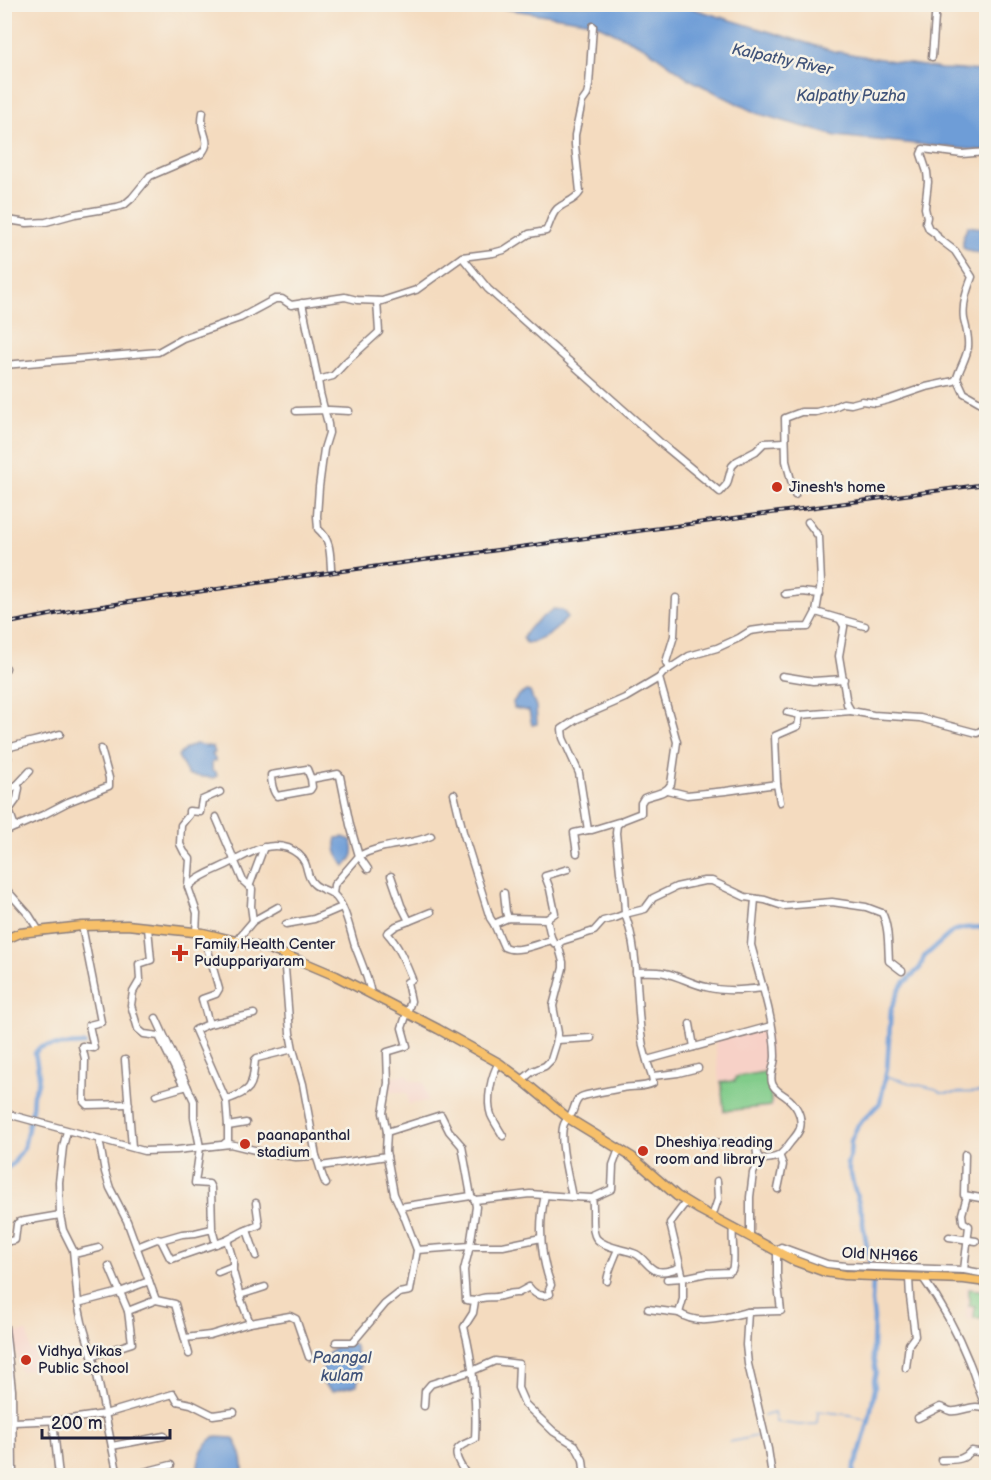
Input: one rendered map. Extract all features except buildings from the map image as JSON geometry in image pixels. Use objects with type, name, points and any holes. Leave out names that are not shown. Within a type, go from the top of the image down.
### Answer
[{"type":"highway","points":[[4,940],[20,933],[82,926],[127,926],[199,933],[284,955],[336,976],[499,1063],[568,1118],[632,1157],[677,1197],[795,1261],[825,1272],[861,1277],[964,1279],[987,1282]]},
{"type":"street","points":[[932,57],[936,4]]},
{"type":"street","points":[[4,365],[158,352],[183,338],[240,318],[275,299],[282,298],[291,305],[345,297],[382,301],[416,290],[462,257],[504,250],[529,234],[546,231],[557,210],[577,197],[580,192],[574,145],[582,102],[587,95],[589,85],[593,26]]},
{"type":"street","points":[[4,221],[46,222],[124,205],[150,176],[201,154],[206,149],[202,124],[203,112]]},
{"type":"street","points":[[795,495],[786,461],[785,418],[801,412],[816,412],[832,408],[843,403],[851,404],[862,400],[876,403],[926,387],[954,381],[957,378],[968,347],[968,330],[964,311],[965,297],[972,277],[955,251],[929,229],[926,222],[928,182],[921,154],[922,149],[962,154],[987,152]]},
{"type":"street","points":[[462,257],[488,289],[662,444],[720,492],[727,484],[732,466],[737,461],[764,444],[785,442]]},
{"type":"street","points":[[318,380],[333,376],[379,332],[376,301]]},
{"type":"street","points":[[302,303],[329,433],[324,449],[317,516],[318,529],[326,535],[329,546],[331,569]]},
{"type":"street","points":[[957,378],[964,393],[983,404],[987,403]]},
{"type":"street","points":[[296,411],[349,411]]},
{"type":"street","points":[[588,830],[579,773],[563,738],[562,729],[577,719],[625,698],[659,678],[689,656],[717,648],[750,631],[808,627],[816,612],[821,583],[819,537],[808,522]]},
{"type":"street","points":[[785,594],[802,592],[820,594]]},
{"type":"street","points":[[669,669],[666,662],[674,636],[676,598]]},
{"type":"street","points":[[816,612],[865,626]]},
{"type":"street","points":[[840,619],[844,626],[839,656],[847,704],[851,711]]},
{"type":"street","points":[[783,676],[813,681],[844,679]]},
{"type":"street","points":[[659,678],[677,742],[673,778],[667,790]]},
{"type":"street","points":[[787,712],[800,715],[851,711],[920,718],[977,733],[984,729],[987,730]]},
{"type":"street","points":[[780,802],[775,736],[798,726],[800,715]]},
{"type":"street","points":[[4,749],[60,734]]},
{"type":"street","points":[[4,832],[109,786],[109,778],[100,749]]},
{"type":"street","points":[[4,754],[8,758],[5,765]]},
{"type":"street","points":[[307,769],[311,779],[310,790],[278,796],[275,794],[271,778],[272,775],[307,769]]},
{"type":"street","points":[[4,793],[17,785],[30,771]]},
{"type":"street","points":[[311,779],[338,774],[359,856],[368,869]]},
{"type":"street","points":[[577,853],[574,833],[592,830],[641,813],[641,803],[644,798],[667,790],[687,795],[777,784]]},
{"type":"street","points":[[15,827],[9,810],[17,798],[20,788],[17,785]]},
{"type":"street","points":[[208,1024],[202,999],[216,994],[219,989],[199,933],[197,913],[188,887],[190,859],[180,844],[181,825],[189,815],[189,811],[200,812],[202,800],[220,792]]},
{"type":"street","points":[[454,794],[490,918],[507,949],[562,941],[594,931],[603,921],[645,909],[649,906],[651,899],[676,887],[712,881],[741,896],[783,906],[831,902],[866,907],[882,913],[889,944],[889,961],[902,972]]},
{"type":"street","points":[[216,817],[243,881],[252,889],[253,921]]},
{"type":"street","points":[[572,1197],[562,1142],[564,1125],[574,1111],[576,1102],[579,1098],[624,1088],[652,1085],[654,1081],[641,1035],[636,972],[620,872],[616,832],[618,822]]},
{"type":"street","points":[[333,895],[334,885],[359,856],[388,845],[422,840],[431,836]]},
{"type":"street","points":[[188,887],[201,877],[254,850],[268,846],[281,846],[296,851],[304,861],[313,883],[333,895],[342,907],[369,981],[371,994]]},
{"type":"street","points":[[249,887],[264,847]]},
{"type":"street","points":[[494,924],[508,918],[547,919],[555,913],[545,876],[568,869]]},
{"type":"street","points":[[391,876],[409,921]]},
{"type":"street","points":[[4,887],[29,915],[39,931]]},
{"type":"street","points":[[504,893],[508,918]]},
{"type":"street","points":[[755,899],[751,945],[771,1026],[775,1058],[771,1068],[772,1082],[776,1089],[797,1108],[801,1119],[800,1129],[780,1156],[760,1160]]},
{"type":"street","points":[[236,941],[253,921],[278,907]]},
{"type":"street","points":[[286,924],[314,919],[342,907]]},
{"type":"street","points":[[336,1342],[353,1342],[385,1304],[399,1293],[410,1291],[417,1250],[394,1194],[387,1156],[387,1132],[383,1113],[388,1083],[387,1052],[407,1046],[402,1028],[411,1001],[407,982],[412,979],[403,957],[387,933],[396,926],[431,912]]},
{"type":"street","points":[[522,1080],[551,1060],[557,1040],[558,1033],[553,1006],[563,962],[547,919]]},
{"type":"street","points":[[82,926],[101,1022],[88,1024],[94,1048],[82,1046],[85,1059],[84,1102],[87,1105],[129,1104]]},
{"type":"street","points":[[148,928],[151,960],[138,966],[140,980],[133,992],[131,1005],[138,1029],[144,1034],[159,1036],[194,1101],[194,1117],[200,1147],[195,1183],[208,1184],[211,1188],[212,1229],[216,1244]]},
{"type":"street","points":[[284,955],[290,1033],[303,1084],[316,1156],[326,1184]]},
{"type":"street","points":[[636,972],[664,972],[705,987],[723,990],[763,988]]},
{"type":"street","points":[[225,1143],[228,1141],[226,1100],[195,1030],[208,1024],[254,1014]]},
{"type":"street","points":[[156,1018],[186,1086]]},
{"type":"street","points":[[690,1024],[694,1047]]},
{"type":"street","points":[[647,1060],[771,1026]]},
{"type":"street","points":[[557,1040],[591,1038]]},
{"type":"street","points":[[226,1100],[251,1088],[257,1058],[293,1049]]},
{"type":"street","points":[[125,1060],[132,1147]]},
{"type":"street","points":[[499,1063],[490,1083],[490,1111],[503,1136]]},
{"type":"street","points":[[653,1076],[698,1068]]},
{"type":"street","points":[[156,1095],[186,1086]]},
{"type":"street","points":[[4,1113],[144,1150],[177,1150],[225,1143],[267,1153],[296,1157],[316,1156]]},
{"type":"street","points":[[387,1132],[441,1115],[449,1131],[462,1146],[477,1207],[464,1270],[466,1300],[475,1301],[481,1297],[498,1297],[513,1292],[518,1293],[529,1287],[531,1291],[540,1296],[550,1294],[551,1285],[541,1238],[545,1195]]},
{"type":"street","points":[[228,1126],[246,1123]]},
{"type":"street","points":[[67,1131],[59,1182],[60,1215],[63,1230],[74,1254],[78,1303],[118,1476]]},
{"type":"street","points":[[99,1139],[110,1188],[128,1221],[156,1300]]},
{"type":"street","points":[[684,1142],[751,1143],[756,1146],[760,1160]]},
{"type":"street","points":[[400,1207],[530,1194],[592,1198],[612,1189],[613,1165],[619,1149]]},
{"type":"street","points":[[964,1270],[969,1226],[963,1222],[962,1214],[966,1196],[964,1195],[965,1154]]},
{"type":"street","points":[[321,1166],[387,1156]]},
{"type":"street","points":[[778,1189],[783,1165],[780,1156]]},
{"type":"street","points":[[750,1236],[750,1197],[753,1173],[760,1160]]},
{"type":"street","points":[[712,1216],[718,1198],[717,1181]]},
{"type":"street","points":[[966,1196],[987,1198]]},
{"type":"street","points":[[592,1198],[594,1227],[598,1240],[639,1255],[646,1264],[658,1271],[669,1271],[680,1267]]},
{"type":"street","points":[[679,1313],[683,1299],[683,1278],[670,1223],[686,1202]]},
{"type":"street","points":[[161,1240],[172,1259],[216,1244],[259,1225],[256,1203]]},
{"type":"street","points":[[4,1242],[15,1240],[19,1222],[60,1215]]},
{"type":"street","points":[[668,1279],[732,1270],[734,1264],[732,1227]]},
{"type":"street","points":[[136,1247],[157,1239],[212,1229]]},
{"type":"street","points":[[247,1230],[256,1256]]},
{"type":"street","points":[[949,1237],[976,1241]]},
{"type":"street","points":[[417,1250],[503,1246],[541,1238]]},
{"type":"street","points":[[226,1240],[233,1260],[233,1271],[250,1323]]},
{"type":"street","name":"Old NH966","points":[[776,1250],[781,1247],[827,1264],[964,1270],[987,1274]]},
{"type":"street","points":[[74,1254],[99,1248]]},
{"type":"street","points":[[607,1281],[607,1274],[618,1249]]},
{"type":"street","points":[[648,1309],[679,1313],[698,1320],[748,1312],[781,1311],[776,1250]]},
{"type":"street","points":[[92,1356],[129,1345],[132,1342],[128,1311],[109,1266]]},
{"type":"street","points":[[218,1272],[233,1266]]},
{"type":"street","points":[[906,1368],[909,1344],[915,1336],[909,1278]]},
{"type":"street","points":[[923,1278],[939,1300],[955,1330],[987,1408]]},
{"type":"street","points":[[78,1303],[120,1292],[149,1281]]},
{"type":"street","points":[[240,1295],[265,1287]]},
{"type":"street","points":[[128,1311],[156,1300],[174,1304],[189,1354]]},
{"type":"street","points":[[467,1476],[455,1455],[460,1446],[475,1439],[472,1371],[464,1327],[473,1313],[475,1301]]},
{"type":"street","points":[[748,1312],[746,1345],[748,1364],[772,1476]]},
{"type":"street","points":[[185,1338],[210,1335],[250,1323],[290,1316],[296,1318],[309,1357]]},
{"type":"street","points":[[4,1318],[12,1394],[13,1476]]},
{"type":"street","points":[[424,1406],[425,1391],[431,1384],[495,1361],[519,1364],[518,1388],[525,1404],[554,1432],[575,1445],[589,1476]]},
{"type":"street","points":[[4,1396],[12,1394]]},
{"type":"street","points":[[13,1422],[53,1421],[105,1414],[173,1394],[177,1401],[190,1404],[213,1415],[234,1412]]},
{"type":"street","points":[[918,1418],[940,1407],[952,1412],[967,1407],[987,1408]]},
{"type":"street","points":[[53,1421],[59,1476]]},
{"type":"street","points":[[112,1446],[164,1436]]},
{"type":"street","points":[[940,1460],[965,1458],[970,1451],[987,1453]]},
{"type":"street","points":[[128,1476],[171,1465]]},
{"type":"shaded area","points":[[769,1029],[774,1108],[722,1113],[715,1040]]},
{"type":"shaded area","points":[[407,1074],[410,1080],[424,1083],[428,1101],[408,1104],[408,1093],[389,1091],[391,1078]]},
{"type":"shaded area","points":[[966,1286],[986,1289],[982,1320],[966,1319]]},
{"type":"shaded area","name":"Vidhya Vikas Public School","points":[[28,1332],[30,1351],[34,1351],[36,1369],[20,1371],[12,1333]]},
{"type":"green space","points":[[770,1071],[771,1106],[724,1111],[721,1082],[735,1081],[736,1077]]},
{"type":"green space","points":[[969,1289],[985,1291],[981,1318],[974,1318],[975,1306],[969,1305]]},
{"type":"water","name":"Kalpathy Puzha","points":[[495,5],[681,5],[833,51],[941,69],[986,71],[986,151],[836,136],[756,113],[691,80],[646,48],[592,22],[506,9]]},
{"type":"water","points":[[968,226],[986,229],[987,238],[983,253],[963,248],[963,237]]},
{"type":"water","points":[[553,609],[562,610],[568,617],[544,637],[526,643],[523,638],[528,629]]},
{"type":"water","points":[[526,691],[530,692],[536,707],[537,724],[532,725],[529,711],[514,708],[513,702]]},
{"type":"water","points":[[195,744],[213,747],[215,753],[212,754],[216,761],[212,762],[212,771],[216,772],[217,776],[213,778],[188,775],[178,756]]},
{"type":"water","points":[[343,837],[351,840],[353,848],[352,857],[345,866],[336,849],[337,838]]},
{"type":"water","name":"Paangal kulam","points":[[337,1344],[354,1344],[361,1367],[357,1385],[333,1391],[322,1383],[323,1360]]},
{"type":"water","points":[[214,1437],[233,1438],[241,1456],[243,1475],[197,1475],[198,1463],[205,1445]]},
{"type":"waterway","points":[[853,1476],[869,1420],[876,1372],[873,1357],[873,1281],[863,1217],[847,1164],[851,1141],[858,1125],[880,1103],[887,1069],[891,1009],[899,990],[920,968],[924,957],[953,931],[986,927]]},
{"type":"waterway","points":[[4,1170],[13,1164],[24,1147],[33,1094],[39,1075],[35,1053],[39,1048],[46,1046],[85,1044]]},
{"type":"waterway","points":[[886,1076],[936,1089],[942,1093],[986,1092]]},
{"type":"waterway","points":[[764,1416],[774,1413],[776,1422],[799,1425],[817,1424],[818,1411],[851,1415],[868,1421]]},
{"type":"waterway","points":[[730,1442],[761,1435]]},
{"type":"railway","points":[[4,624],[75,610],[305,576],[986,484]]},
{"type":"place","name":"Jinesh's home","points":[[777,487]]},
{"type":"place","name":"Family Health Center Puduppariyaram","points":[[180,953]]},
{"type":"place","name":"paanapanthal stadium","points":[[245,1144]]},
{"type":"place","name":"Dheshiya reading room and library","points":[[643,1151]]},
{"type":"place","name":"Vidhya Vikas Public School","points":[[26,1360]]},
{"type":"water label","name":"Kalpathy River","points":[[782,60]]}]
